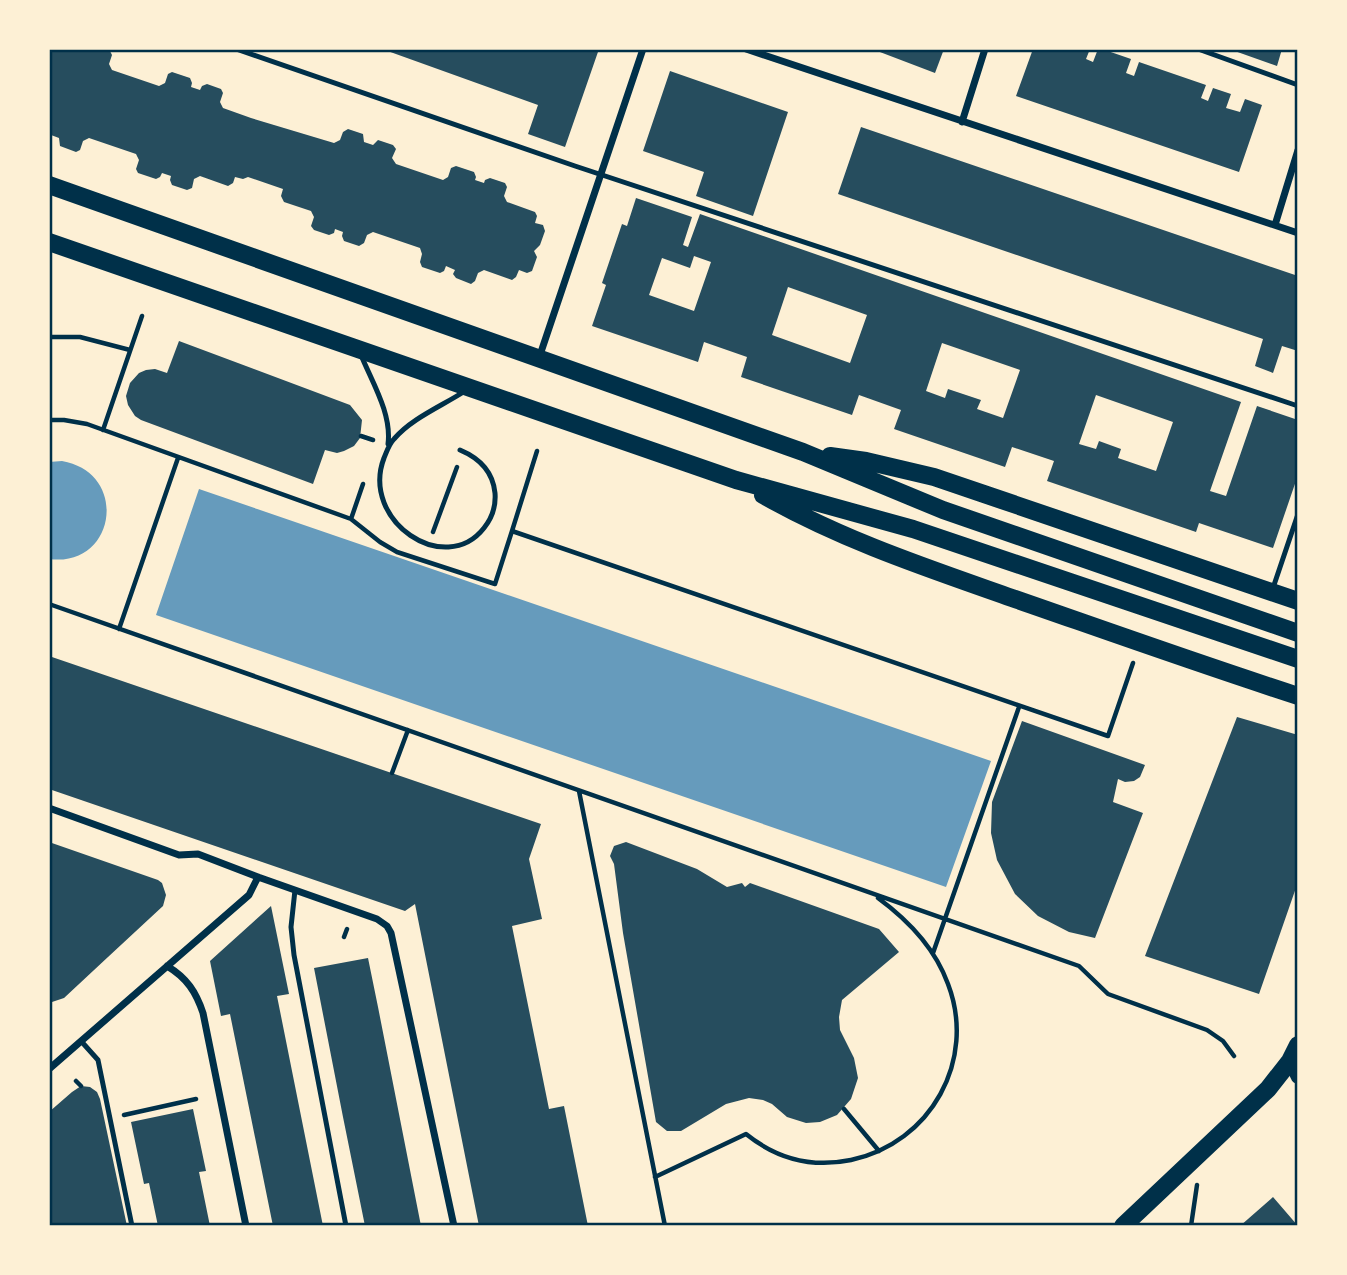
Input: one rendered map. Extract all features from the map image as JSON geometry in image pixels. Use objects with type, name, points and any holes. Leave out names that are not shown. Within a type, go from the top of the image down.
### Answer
[{"type":"main road","points":[[49,185],[803,453],[943,510],[1298,633]]},
{"type":"main road","points":[[49,242],[736,480],[904,526],[1298,659]]},
{"type":"main road","points":[[803,453],[866,461],[934,477],[1298,601]]},
{"type":"main road","points":[[736,480],[793,512],[883,552],[1199,664],[1298,696]]},
{"type":"main road","points":[[1123,1226],[1296,1061]]},
{"type":"street","points":[[538,358],[643,49]]},
{"type":"street","points":[[746,49],[1298,233]]},
{"type":"street","points":[[962,122],[985,49]]},
{"type":"street","points":[[1275,225],[1298,150]]},
{"type":"street","points":[[49,808],[179,855],[198,853],[377,919],[387,926],[391,933],[454,1226]]},
{"type":"street","points":[[49,1069],[249,895],[258,877]]},
{"type":"street","points":[[167,966],[190,984],[203,1013],[246,1226]]},
{"type":"lane","points":[[236,49],[601,175],[1298,406]]},
{"type":"lane","points":[[1198,49],[1298,85]]},
{"type":"lane","points":[[358,349],[386,415],[389,429],[388,447],[380,468],[380,492],[386,509],[396,523],[412,536],[446,547],[474,538],[488,521],[494,507],[493,485],[478,460],[460,450]]},
{"type":"lane","points":[[388,447],[410,425],[470,388]]},
{"type":"lane","points":[[1272,592],[1298,514]]},
{"type":"lane","points":[[295,890],[291,927],[299,985],[346,1226]]},
{"type":"lane","points":[[81,1041],[98,1060],[132,1226]]},
{"type":"path","points":[[103,430],[142,316]]},
{"type":"path","points":[[49,337],[80,337],[130,350]]},
{"type":"path","points":[[49,420],[74,421],[103,430],[351,519],[397,552],[495,584],[537,451]]},
{"type":"path","points":[[360,436],[378,442]]},
{"type":"path","points":[[119,629],[178,458]]},
{"type":"path","points":[[442,506],[456,466],[463,470]]},
{"type":"path","points":[[433,531],[440,533]]},
{"type":"path","points":[[513,531],[1108,736],[1134,659]]},
{"type":"path","points":[[49,604],[1079,966],[1108,994],[1207,1030],[1223,1041],[1234,1056]]},
{"type":"path","points":[[932,954],[1019,706]]},
{"type":"path","points":[[392,773],[408,730]]},
{"type":"path","points":[[579,790],[665,1226]]},
{"type":"path","points":[[655,1177],[746,1134],[783,1157],[811,1163],[841,1162],[880,1152],[907,1135],[927,1116],[944,1090],[954,1059],[957,1030],[953,1000],[942,970],[913,928],[872,893]]},
{"type":"path","points":[[344,937],[346,929]]},
{"type":"path","points":[[76,1080],[81,1086]]},
{"type":"path","points":[[119,1116],[196,1099]]},
{"type":"path","points":[[844,1109],[880,1152]]},
{"type":"water","points":[[62,461],[84,469],[98,483],[105,500],[106,518],[100,535],[89,549],[72,558],[49,559],[49,462]]},
{"type":"water","points":[[199,489],[991,761],[946,887],[156,615]]},
{"type":"building","points":[[49,49],[104,49],[112,55],[109,64],[112,70],[159,86],[165,83],[168,74],[172,72],[190,78],[191,87],[200,90],[207,84],[221,89],[223,93],[220,102],[223,108],[251,118],[334,143],[340,140],[343,132],[348,129],[363,134],[364,142],[373,145],[378,140],[393,145],[396,149],[392,158],[396,164],[443,180],[448,177],[451,168],[456,166],[474,172],[475,180],[484,183],[490,178],[505,183],[507,187],[504,196],[507,202],[535,212],[535,223],[543,225],[545,231],[540,245],[534,251],[537,257],[532,271],[527,273],[519,270],[512,280],[484,270],[478,273],[471,284],[456,278],[453,274],[455,270],[446,266],[440,273],[422,267],[420,248],[373,232],[367,235],[364,243],[359,246],[344,241],[343,232],[335,229],[334,233],[329,235],[314,230],[311,226],[314,217],[311,211],[284,202],[281,196],[283,189],[248,177],[235,177],[233,183],[228,186],[200,176],[194,179],[192,188],[187,190],[172,185],[171,176],[162,173],[156,179],[138,173],[136,169],[139,160],[136,154],[89,138],[83,141],[80,150],[76,152],[60,146],[59,138],[51,135],[49,140]]},
{"type":"building","points":[[382,49],[599,49],[565,147],[528,134],[538,105]]},
{"type":"building","points":[[872,49],[944,49],[935,73]]},
{"type":"building","points":[[1033,49],[1090,49],[1086,59],[1093,62],[1098,49],[1102,49],[1131,59],[1126,73],[1134,76],[1139,62],[1206,85],[1201,98],[1208,101],[1213,88],[1231,94],[1226,108],[1240,112],[1245,99],[1262,105],[1239,172],[1016,96]]},
{"type":"building","points":[[1229,49],[1282,49],[1277,66]]},
{"type":"building","points":[[670,71],[788,112],[753,216],[696,196],[704,172],[643,151]]},
{"type":"building","points":[[861,127],[1298,276],[1298,351],[1282,346],[1273,373],[1255,366],[1263,339],[838,194]]},
{"type":"building","points":[[636,198],[692,217],[683,245],[688,247],[700,214],[1241,402],[1210,491],[1226,496],[1257,406],[1298,420],[1298,475],[1273,548],[1199,523],[1196,532],[1047,481],[1054,461],[1012,447],[1005,467],[894,429],[901,410],[859,395],[852,415],[741,377],[747,357],[704,342],[698,362],[592,326],[606,285],[602,283],[622,224],[627,226]],"holes":[[[694,256],[711,262],[694,311],[649,295],[662,258],[690,268]],[[788,287],[867,315],[850,363],[772,335]],[[942,343],[1020,370],[1003,418],[977,409],[981,400],[948,389],[945,398],[926,391]],[[1096,395],[1173,422],[1156,471],[1118,458],[1121,449],[1099,441],[1096,449],[1079,444]]]},
{"type":"building","points":[[179,341],[350,405],[362,420],[360,438],[354,446],[344,451],[337,453],[325,450],[313,484],[141,420],[128,405],[126,396],[130,383],[146,370],[155,369],[167,373]]},
{"type":"building","points":[[49,656],[541,824],[529,859],[542,919],[512,926],[549,1109],[564,1106],[588,1226],[479,1226],[415,904],[405,911],[49,789]]},
{"type":"building","points":[[1237,717],[1298,735],[1298,882],[1259,994],[1145,956]]},
{"type":"building","points":[[1022,721],[1145,765],[1140,777],[1134,781],[1125,782],[1118,779],[1113,802],[1143,813],[1095,938],[1069,932],[1038,916],[1015,894],[997,860],[991,833],[992,802]]},
{"type":"building","points":[[49,842],[158,880],[162,883],[166,895],[163,906],[64,998],[49,1003]]},
{"type":"building","points":[[626,842],[697,869],[727,887],[742,883],[745,887],[750,883],[879,929],[899,952],[842,1000],[840,1030],[854,1058],[858,1078],[851,1099],[837,1115],[820,1122],[806,1123],[787,1117],[763,1100],[749,1098],[726,1104],[681,1131],[667,1131],[656,1122],[623,933],[614,864],[610,856],[614,846]]},
{"type":"building","points":[[271,906],[289,994],[277,996],[323,1226],[273,1226],[230,1014],[221,1016],[210,961]]},
{"type":"building","points":[[368,958],[421,1226],[365,1226],[343,1117],[314,968]]},
{"type":"building","points":[[81,1086],[90,1087],[97,1092],[100,1099],[127,1226],[49,1226],[49,1112]]},
{"type":"building","points":[[193,1109],[206,1171],[199,1172],[210,1226],[158,1226],[149,1183],[144,1184],[131,1122]]},
{"type":"building","points":[[1273,1197],[1298,1226],[1240,1226]]}]
